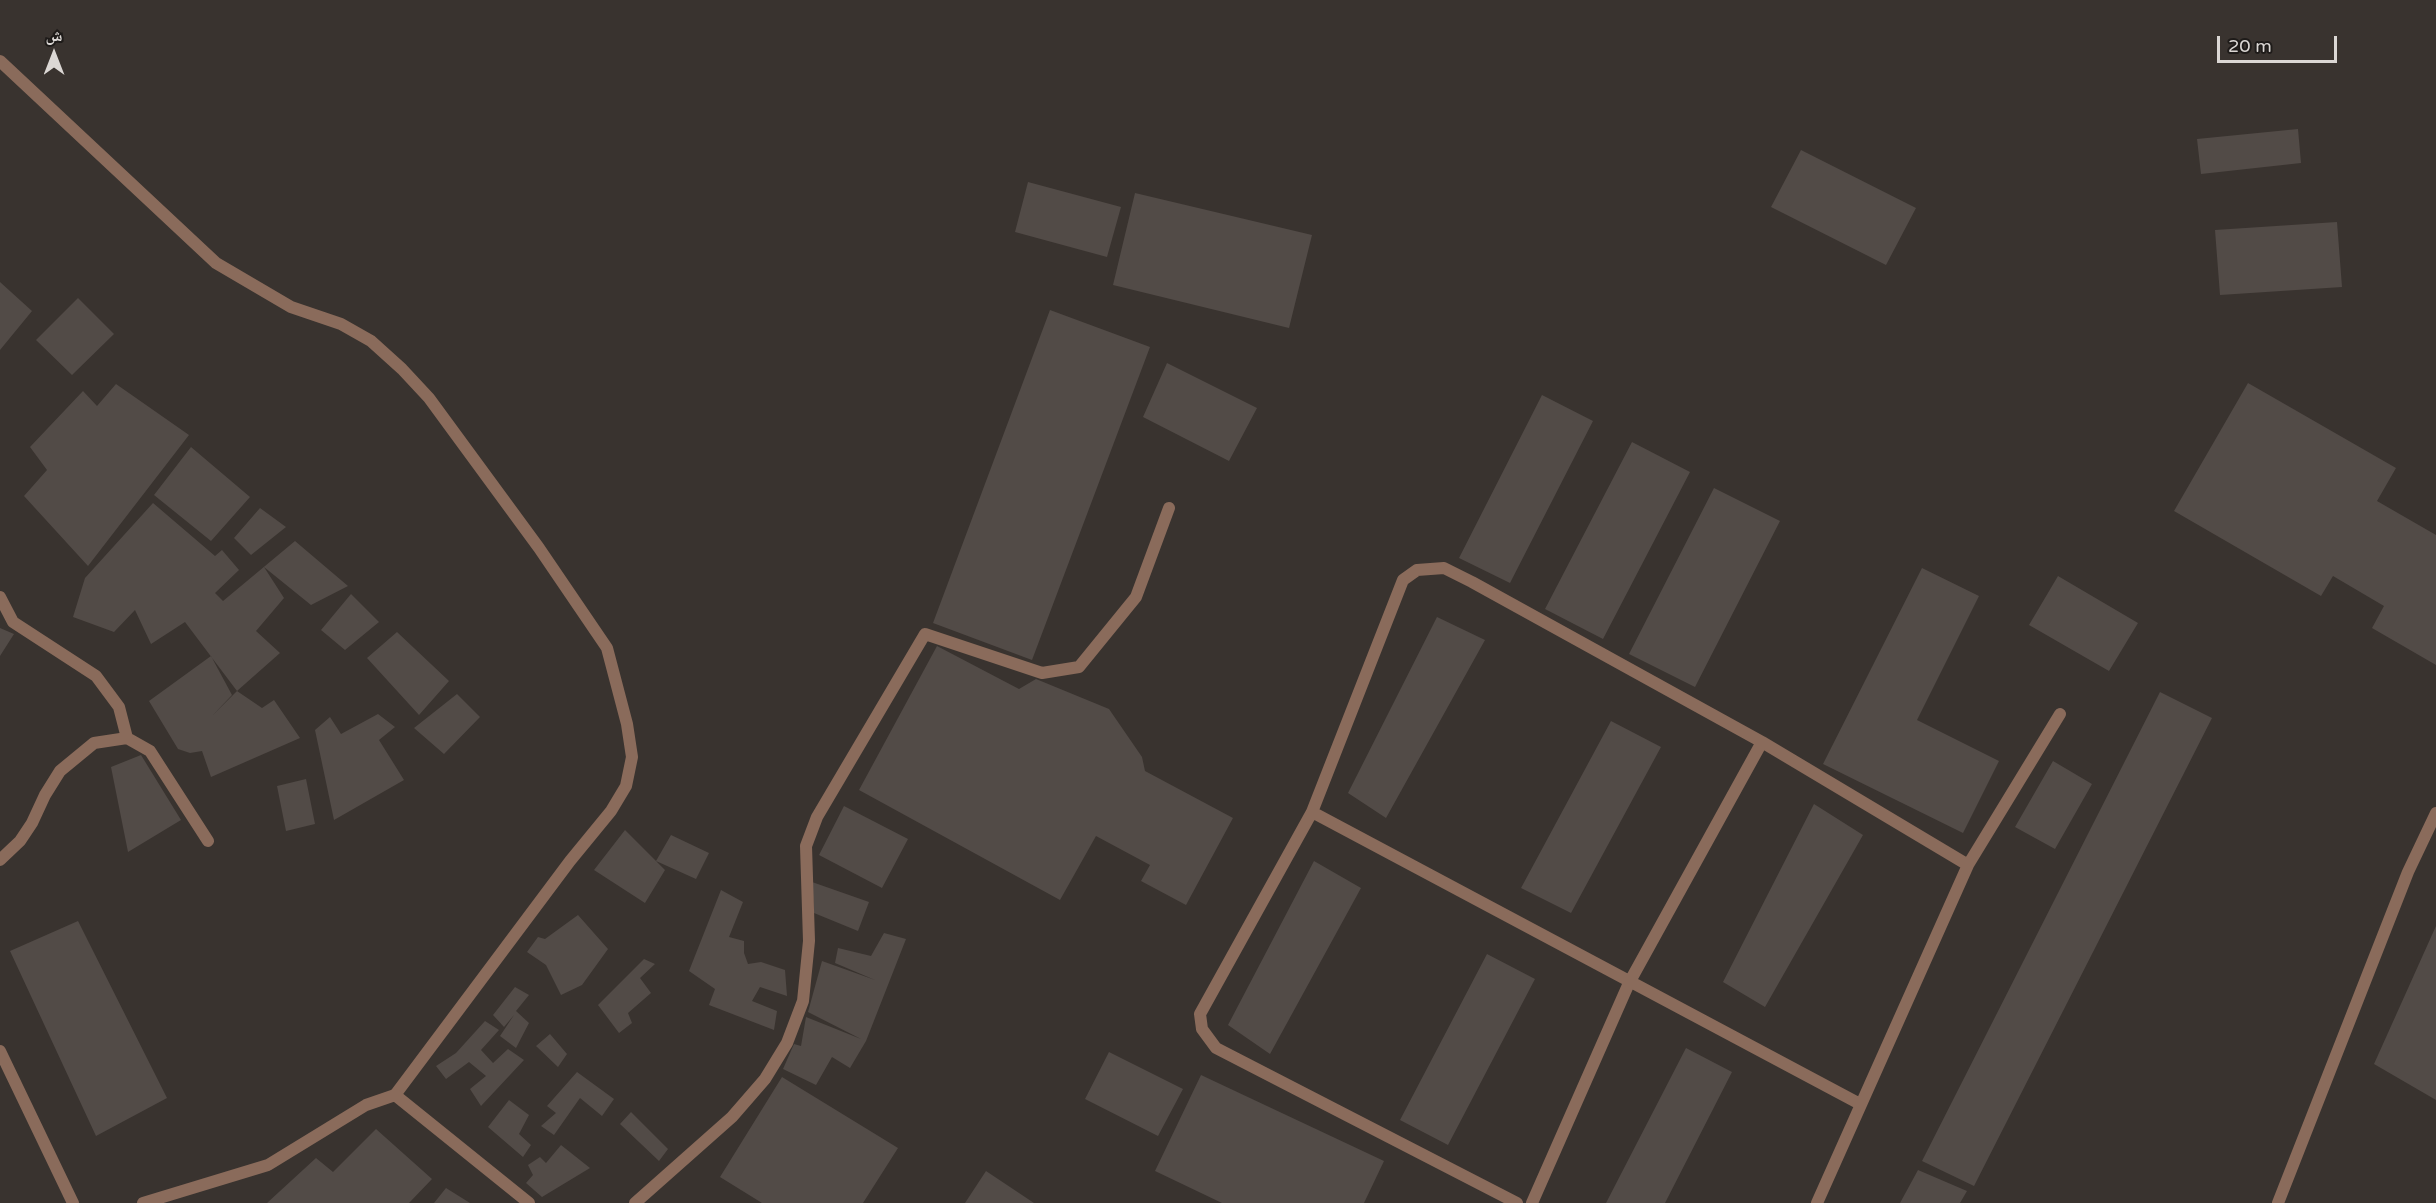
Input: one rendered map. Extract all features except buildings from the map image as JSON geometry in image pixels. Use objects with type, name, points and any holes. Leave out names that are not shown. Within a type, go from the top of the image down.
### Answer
[{"type":"street","points":[[0,61],[216,263],[291,307],[341,324],[361,336],[402,369],[429,398],[539,548],[607,648],[627,724],[632,757],[626,786],[611,811],[570,861],[395,1095],[366,1105],[268,1165],[143,1203]]},
{"type":"street","points":[[635,1203],[732,1117],[765,1079],[787,1043],[802,1001],[809,941],[806,846],[817,817],[925,634],[1042,673],[1079,667],[1136,597],[1169,508]]},
{"type":"street","points":[[1516,1203],[1216,1048],[1202,1029],[1200,1014],[1312,812],[1403,579],[1417,570],[1444,568],[1472,582],[1762,741],[1968,865]]},
{"type":"street","points":[[0,597],[13,622],[96,676],[119,707],[127,738]]},
{"type":"street","points":[[1817,1203],[1968,865],[2061,714]]},
{"type":"street","points":[[0,860],[20,841],[60,771],[94,744],[127,738],[150,752],[207,841]]},
{"type":"street","points":[[1532,1203],[1629,983],[1762,741]]},
{"type":"street","points":[[1312,812],[1629,983],[1860,1104]]},
{"type":"street","points":[[2278,1203],[2408,872],[2436,813]]},
{"type":"street","points":[[0,1051],[73,1203]]},
{"type":"street","points":[[395,1095],[529,1203]]}]
